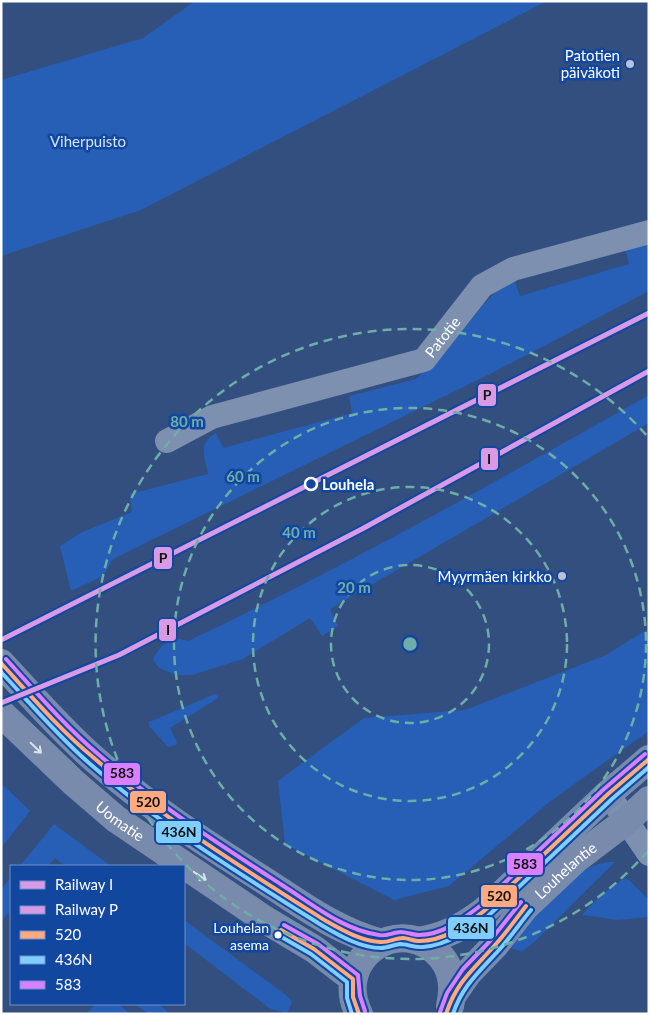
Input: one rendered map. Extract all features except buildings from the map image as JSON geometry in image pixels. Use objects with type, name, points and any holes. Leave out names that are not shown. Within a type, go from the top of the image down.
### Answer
[{"type":"street","name":"Patotie","points":[[167,441],[212,417],[424,360],[482,286],[514,269],[649,232]]},
{"type":"street","name":"Uomatie","points":[[1,662],[92,757],[152,806],[192,835],[330,923],[361,938],[382,943]]},
{"type":"street","name":"Uomatie","points":[[1,714],[73,782],[116,819],[184,865]]},
{"type":"street","name":"Louhelantie","points":[[382,943],[402,938],[419,941],[441,937],[479,915],[608,794],[649,760]]},
{"type":"street","points":[[608,794],[649,854]]},
{"type":"street","name":"Louhelantie","points":[[449,1005],[468,973],[495,946],[525,907],[576,859],[626,821],[649,800]]},
{"type":"street","name":"Uomatie","points":[[185,866],[264,919],[314,949],[352,1002]]},
{"type":"street","points":[[419,941],[436,951],[445,962],[452,979],[449,1005]]},
{"type":"street","points":[[352,1002],[362,959],[371,949],[382,943]]},
{"type":"green space","name":"Viherpuisto","points":[[195,1],[547,1],[141,210],[1,256],[1,80],[143,38]]},
{"type":"green space","points":[[649,242],[649,291],[492,373],[113,559],[103,576],[71,591],[60,546],[82,532],[132,512],[130,494],[208,474],[204,446],[206,441],[216,433],[223,448],[352,413],[349,396],[416,379],[443,355],[483,305],[500,288],[515,282],[520,296],[629,264],[625,248]]},
{"type":"green space","points":[[649,395],[649,423],[330,609],[338,626],[322,636],[310,618],[243,659],[192,675],[176,675],[159,668],[153,660],[158,650],[171,640],[181,639],[188,641],[247,613],[478,491]]},
{"type":"green space","points":[[649,628],[649,731],[552,800],[449,886],[394,900],[285,844],[278,781],[364,718],[465,710],[606,655]]},
{"type":"green space","points":[[215,694],[218,698],[170,728],[177,742],[176,745],[168,747],[149,726],[149,722]]},
{"type":"green space","points":[[1,783],[30,811],[1,848]]},
{"type":"green space","points":[[54,824],[110,865],[64,865],[55,858],[49,865],[21,865]]},
{"type":"green space","points":[[607,862],[615,862],[533,943],[522,951],[513,949],[510,946],[552,895],[578,874]]},
{"type":"green space","points":[[10,878],[10,911],[1,922],[1,890]]},
{"type":"green space","points":[[624,878],[628,879],[649,900],[649,917],[618,920],[582,915],[599,897]]},
{"type":"green space","points":[[185,921],[286,995],[292,1002],[287,1014],[269,1008],[185,944]]},
{"type":"green space","points":[[94,1005],[120,1005],[130,1014],[86,1014]]},
{"type":"green space","points":[[136,1005],[160,1005],[170,1014],[149,1014]]},
{"type":"rail line","name":"P","points":[[1,640],[649,313]]},
{"type":"rail line","name":"I","points":[[1,703],[119,655],[362,529],[649,371]]},
{"type":"transit line","name":"583","points":[[6,659],[50,708],[85,743],[165,806],[328,915],[353,928],[382,935],[401,932],[417,935],[428,934],[444,929],[467,916],[480,906],[604,789],[645,754]]},
{"type":"transit line","name":"520","points":[[1,663],[69,736],[149,803],[207,844],[326,921],[366,940],[383,942],[403,938],[427,941],[445,936],[469,922],[484,911],[608,794],[649,759]]},
{"type":"transit line","name":"436N","points":[[1,672],[77,752],[144,808],[203,849],[323,926],[351,941],[366,946],[383,948],[400,944],[420,947],[432,946],[458,936],[488,916],[612,799],[649,767]]},
{"type":"transit line","name":"583","points":[[440,1012],[447,993],[463,969],[490,941],[521,902]]},
{"type":"transit line","name":"520","points":[[446,1014],[461,984],[503,936],[526,906]]},
{"type":"transit line","name":"436N","points":[[453,1014],[466,987],[531,910]]},
{"type":"transit line","name":"583","points":[[284,925],[318,944],[358,975],[360,996],[365,1011]]},
{"type":"transit line","name":"520","points":[[281,930],[314,949],[353,979],[353,997],[359,1014]]},
{"type":"transit line","name":"436N","points":[[278,935],[311,954],[347,982],[347,998],[352,1014]]},
{"type":"place","name":"Patotien päiväkoti","points":[[630,64]]},
{"type":"place","name":"Louhela","points":[[311,484]]},
{"type":"place","name":"Myyrmäen kirkko","points":[[562,576]]},
{"type":"place","name":"Louhelan asema","points":[[278,935]]}]
